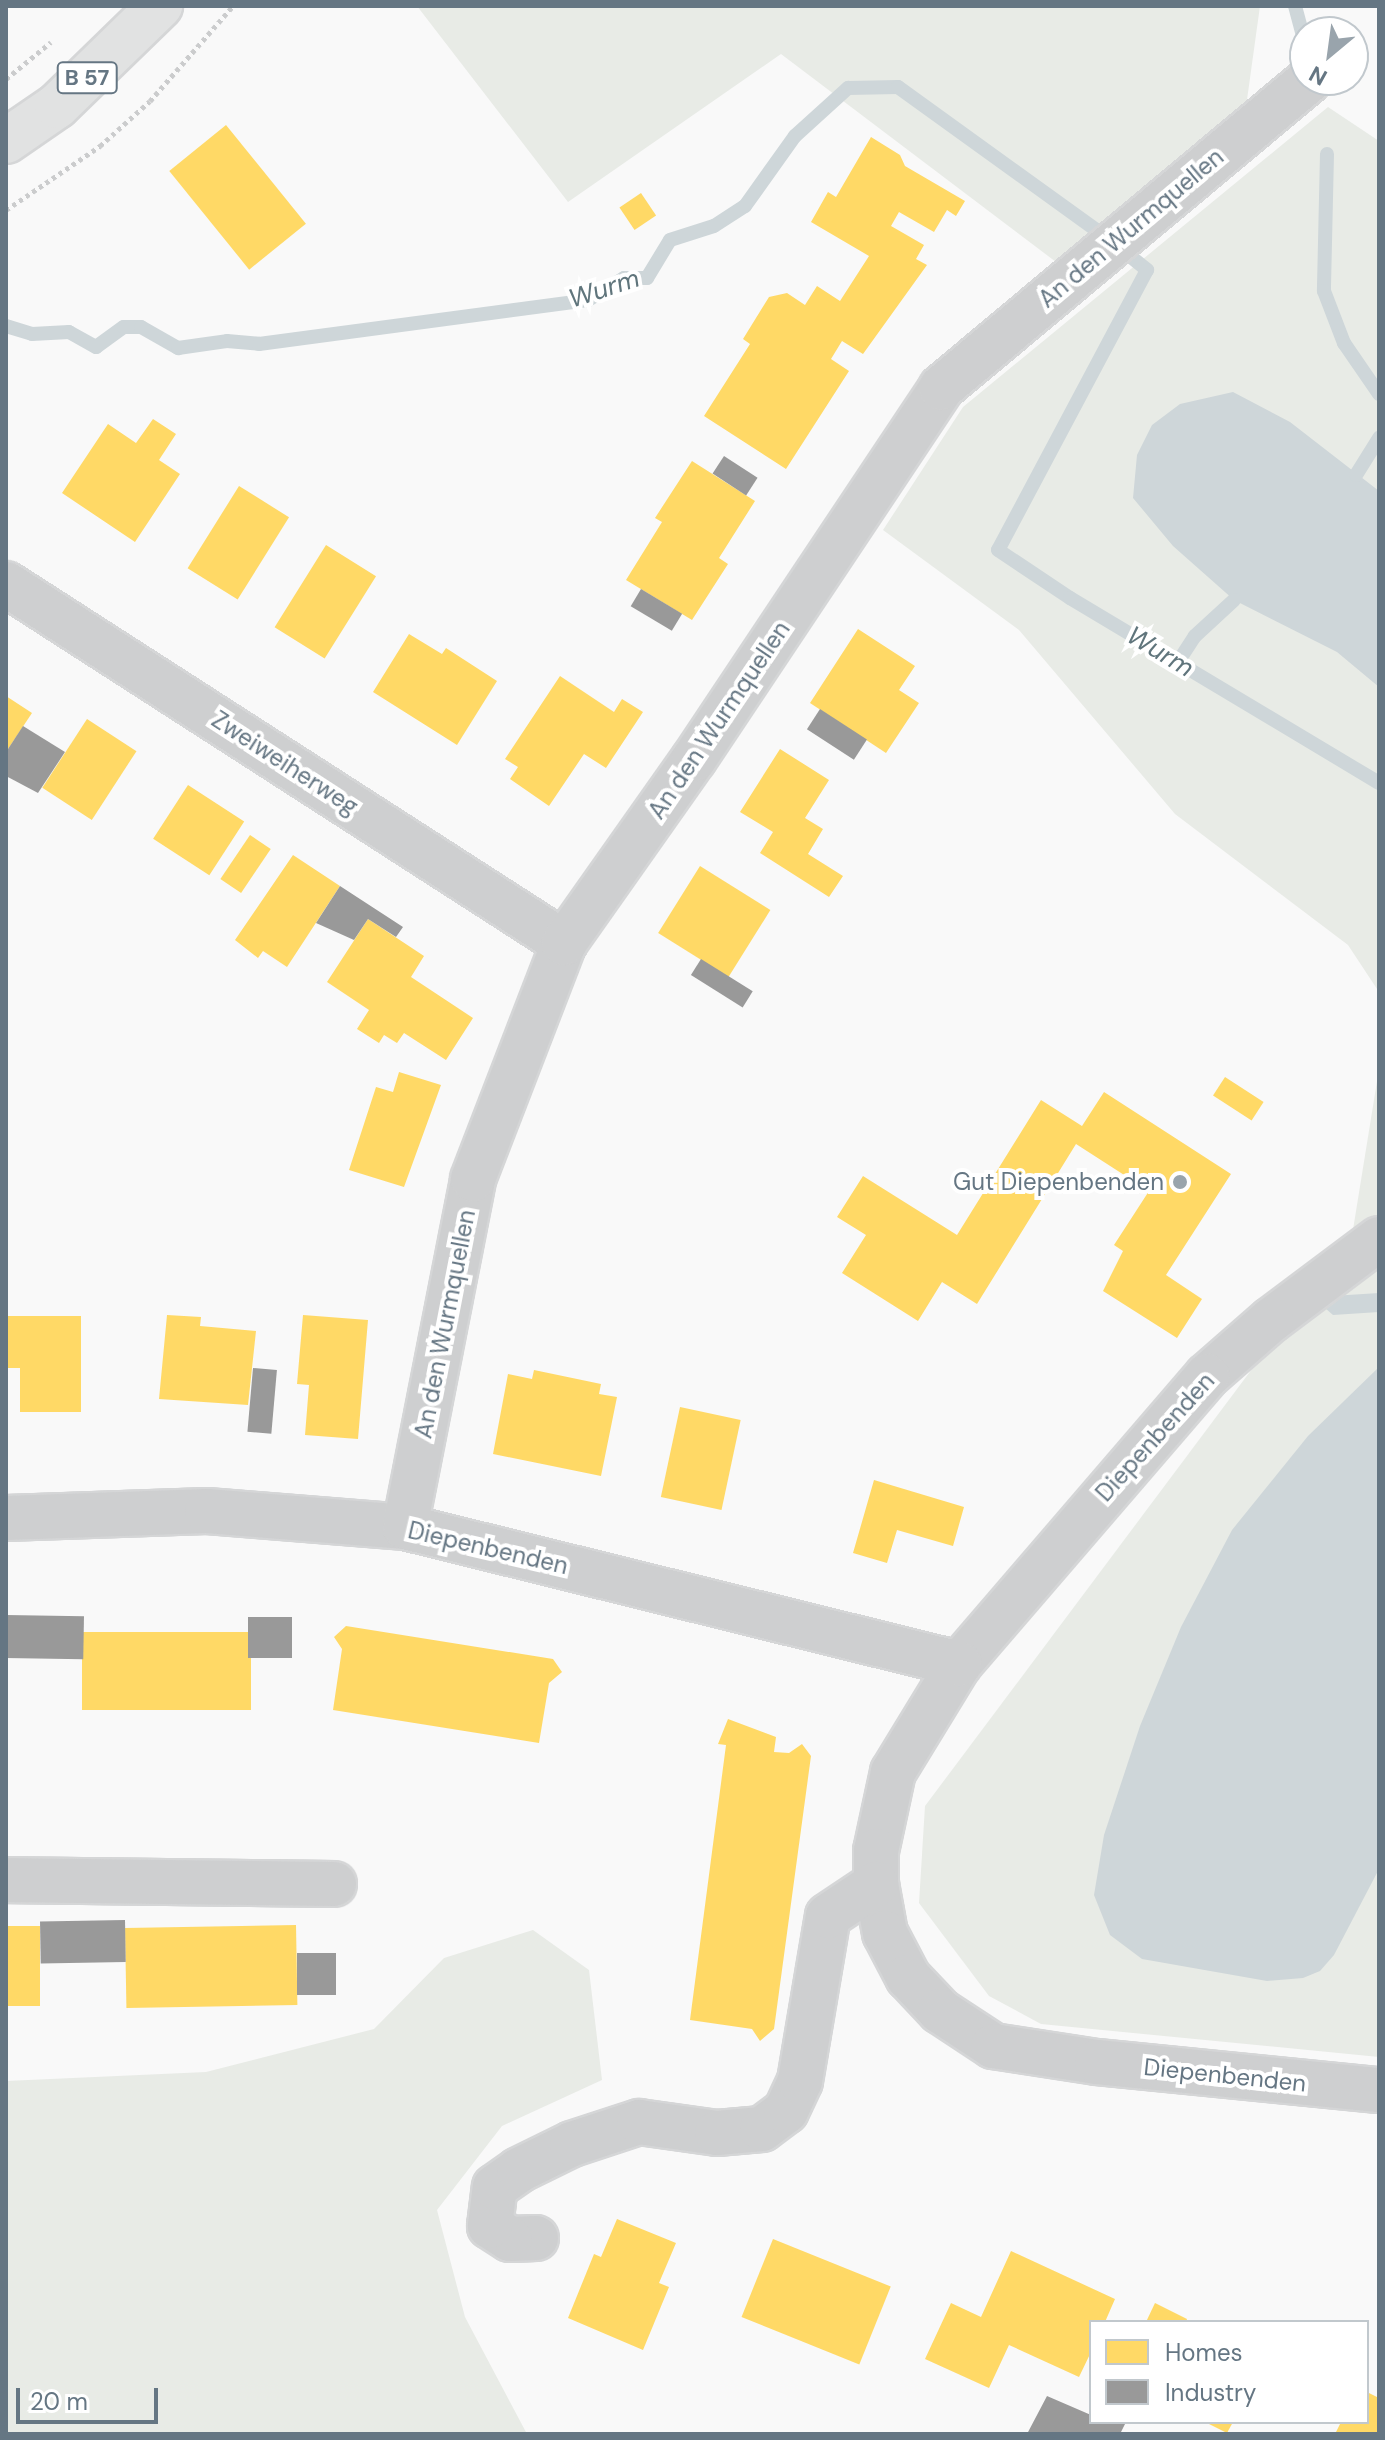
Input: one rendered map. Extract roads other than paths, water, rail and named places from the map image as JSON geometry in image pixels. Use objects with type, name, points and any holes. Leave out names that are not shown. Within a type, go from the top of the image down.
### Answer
[{"type":"main road","name":"B 57","points":[[6,141],[57,106],[160,6]]},
{"type":"street","name":"An den Wurmquellen","points":[[405,1527],[473,1179],[564,943],[694,759],[941,388],[1290,96]]},
{"type":"street","name":"Zweiweiherweg","points":[[6,584],[564,943]]},
{"type":"street","name":"Diepenbenden","points":[[1379,1239],[1271,1320],[1207,1376],[959,1664],[893,1772],[876,1851],[876,1884],[885,1933],[908,1977],[940,2011],[993,2046],[1097,2062],[1379,2090]]},
{"type":"street","name":"Diepenbenden","points":[[6,1518],[207,1511],[405,1527],[959,1664]]},
{"type":"street","points":[[6,1880],[334,1884]]},
{"type":"street","points":[[536,2238],[510,2239],[490,2226],[495,2187],[519,2170],[572,2144],[639,2122],[717,2133],[762,2129],[786,2111],[800,2081],[828,1916],[876,1884]]},
{"type":"waterway","name":"Wurm","points":[[1295,6],[1298,16]]},
{"type":"waterway","name":"Wurm","points":[[6,326],[32,334],[69,332],[96,347],[124,327],[141,327],[178,348],[227,341],[259,344],[588,300],[624,278],[647,278],[670,240],[714,226],[745,206],[795,136],[848,88],[898,87],[1096,230]]},
{"type":"waterway","name":"Wurm","points":[[1327,154],[1324,291],[1344,343],[1379,394]]},
{"type":"waterway","name":"Wurm","points":[[1120,248],[1147,270],[998,550],[1070,598],[1379,783]]},
{"type":"waterway","points":[[1356,475],[1379,438]]},
{"type":"waterway","points":[[1178,662],[1195,636],[1234,600]]},
{"type":"place","name":"Gut Diepenbenden","points":[[1180,1182]]}]
